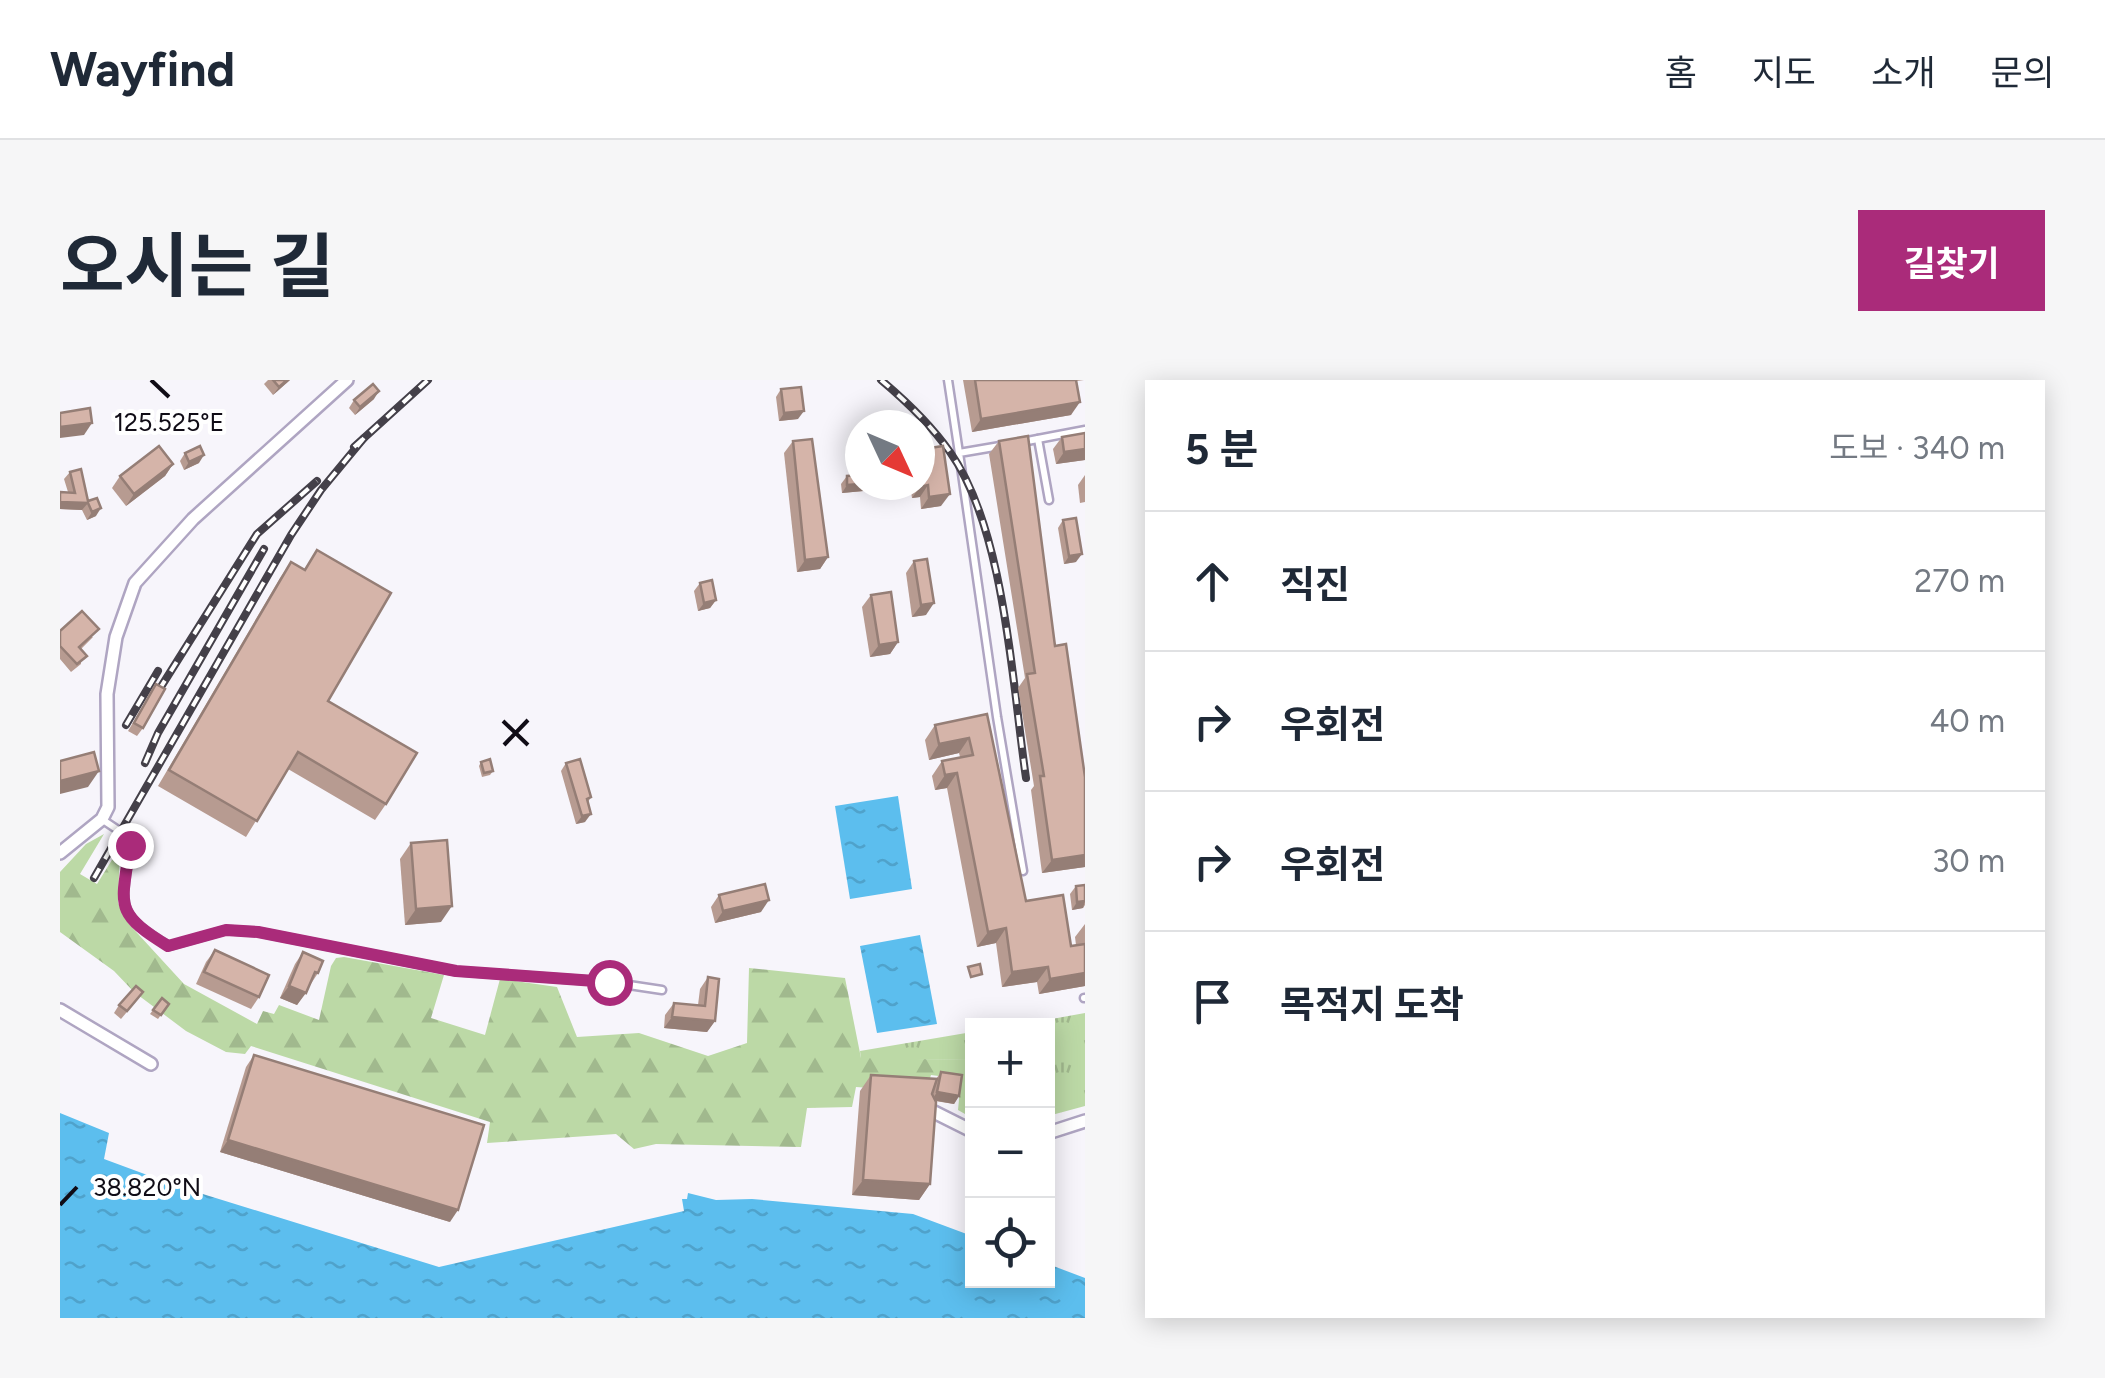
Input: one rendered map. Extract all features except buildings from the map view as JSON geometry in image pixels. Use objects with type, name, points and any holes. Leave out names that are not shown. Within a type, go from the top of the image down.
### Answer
[{"type":"street","points":[[60,853],[102,819],[110,799],[107,694],[116,636],[135,583],[193,519],[347,380]]},
{"type":"street","points":[[60,1010],[151,1064]]},
{"type":"street","points":[[930,1110],[965,1128]]},
{"type":"street","points":[[1055,1131],[1085,1120]]},
{"type":"lane","points":[[948,380],[997,718],[1024,871]]},
{"type":"lane","points":[[958,453],[1085,430]]},
{"type":"lane","points":[[1038,440],[1049,500]]},
{"type":"lane","points":[[102,819],[130,845],[122,899],[135,926],[168,946],[226,930],[258,932],[456,971],[609,982],[662,990]]},
{"type":"green space","points":[[104,834],[80,874],[97,884],[120,847],[118,903],[128,923],[184,984],[257,1024],[263,1011],[274,1014],[279,1005],[319,1020],[331,966],[336,958],[344,957],[444,975],[431,1018],[485,1035],[500,979],[557,987],[577,1037],[639,1033],[708,1056],[747,1043],[749,968],[845,978],[861,1058],[965,1060],[965,1114],[958,1110],[961,1079],[931,1075],[926,1092],[856,1087],[852,1107],[807,1108],[801,1147],[656,1144],[634,1149],[616,1134],[487,1143],[490,1122],[251,1046],[245,1054],[226,1052],[186,1031],[60,932],[60,872],[86,844]]},
{"type":"green space","points":[[1085,1013],[1085,1106],[1055,1114],[1055,1108],[1055,1018]]},
{"type":"green space","points":[[965,1033],[965,1060],[861,1059],[860,1051]]},
{"type":"water","points":[[898,796],[912,889],[850,899],[835,806]]},
{"type":"water","points":[[920,935],[937,1024],[877,1033],[860,946]]},
{"type":"water","points":[[60,1113],[109,1133],[104,1159],[177,1186],[439,1267],[684,1211],[682,1199],[687,1199],[688,1193],[716,1200],[752,1199],[913,1214],[965,1233],[965,1288],[1055,1288],[1055,1267],[1085,1278],[1085,1318],[60,1318]]},
{"type":"railway","points":[[354,447],[428,380]]},
{"type":"railway","points":[[881,380],[918,414],[950,452],[983,522],[1003,609],[1026,778]]},
{"type":"railway","points":[[94,878],[291,535],[321,490],[364,438]]},
{"type":"railway","points":[[159,690],[257,534],[317,481]]},
{"type":"railway","points":[[145,763],[158,733],[264,549]]},
{"type":"railway","points":[[126,725],[158,671]]},
{"type":"route","points":[[130,845],[122,899],[135,926],[168,946],[226,930],[258,932],[456,971],[609,982]]}]
